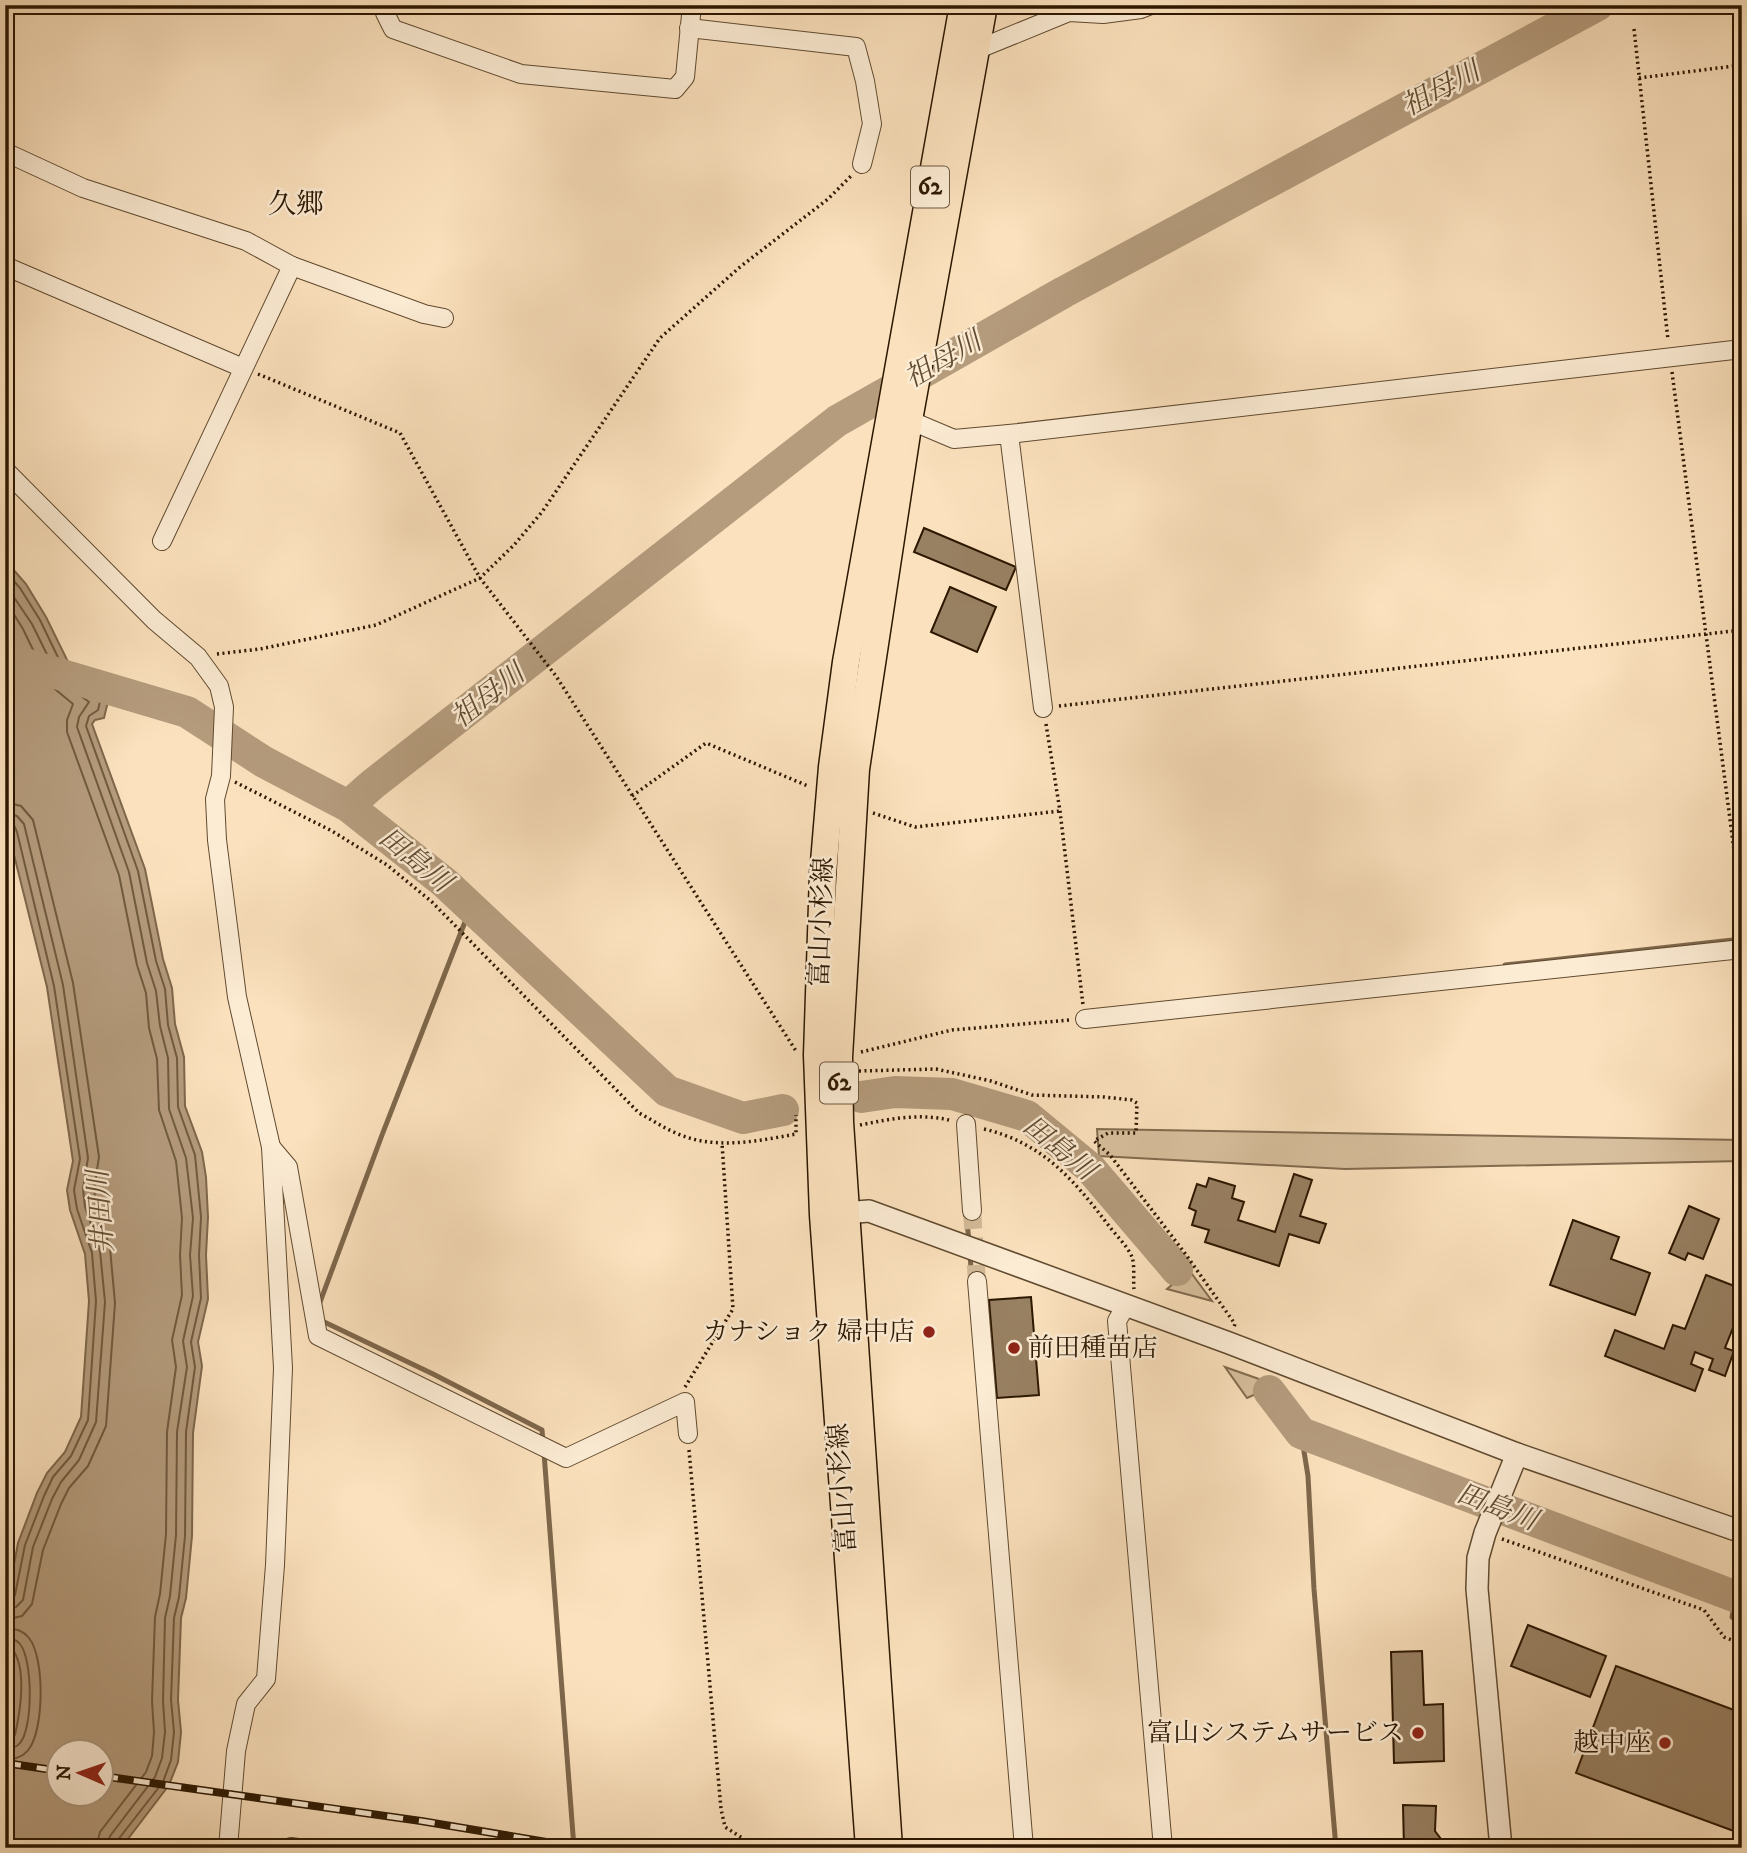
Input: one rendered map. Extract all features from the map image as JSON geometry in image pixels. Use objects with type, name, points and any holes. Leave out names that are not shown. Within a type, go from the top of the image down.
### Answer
[{"type":"main road","name":"富山小杉線","points":[[835,1213],[841,1128],[839,1065],[856,769],[903,413],[897,369],[963,5]]},
{"type":"main road","name":"富山小杉線","points":[[869,1848],[873,1765],[835,1213],[817,1055],[823,874],[846,662],[903,413],[920,354],[984,5]]},
{"type":"main road","name":"富山小杉線","points":[[873,1765],[889,1848]]},
{"type":"street","points":[[387,5],[386,13],[393,29],[521,74],[675,89],[685,77],[692,5]]},
{"type":"street","points":[[976,50],[1069,12],[1104,14],[1152,5]]},
{"type":"street","points":[[690,28],[856,47],[872,124],[862,164]]},
{"type":"street","points":[[5,152],[83,188],[246,242],[292,267],[424,314],[444,318]]},
{"type":"street","points":[[5,266],[243,368]]},
{"type":"street","points":[[162,541],[191,485],[292,267]]},
{"type":"street","points":[[903,413],[954,439],[1742,349]]},
{"type":"street","points":[[1009,434],[1043,708]]},
{"type":"street","points":[[5,470],[155,620],[198,657],[219,686],[224,707],[221,776],[215,799],[217,840],[237,997],[271,1147],[283,1368],[275,1565],[266,1679],[246,1704],[236,1751],[228,1848]]},
{"type":"street","points":[[1085,1019],[1742,949]]},
{"type":"street","points":[[967,1124],[972,1212]]},
{"type":"street","points":[[271,1147],[288,1167],[318,1336],[566,1458],[685,1402],[688,1434]]},
{"type":"street","points":[[835,1213],[869,1211],[1229,1343],[1517,1454],[1742,1532]]},
{"type":"street","points":[[977,1281],[1024,1848]]},
{"type":"street","points":[[1126,1305],[1117,1321],[1163,1848]]},
{"type":"street","points":[[1501,1848],[1477,1589],[1478,1558],[1517,1454]]},
{"type":"street","points":[[291,1847],[298,1848]]},
{"type":"path","points":[[1634,29],[1670,357],[1742,912]]},
{"type":"path","points":[[1639,79],[1742,65]]},
{"type":"path","points":[[198,657],[260,649],[376,625],[480,578],[514,545],[541,512],[660,338],[740,267],[828,200],[862,164]]},
{"type":"path","points":[[243,368],[400,433],[480,578],[556,676],[796,1052]]},
{"type":"path","points":[[839,1065],[952,1030],[1085,1019],[1060,810],[1043,708],[1742,630]]},
{"type":"path","points":[[632,796],[706,743],[817,789]]},
{"type":"path","points":[[221,776],[332,831],[387,865],[431,901],[639,1113],[680,1135],[722,1143],[754,1142],[796,1134],[796,1106]]},
{"type":"path","points":[[871,812],[915,827],[1060,810]]},
{"type":"path","points":[[839,1065],[936,1069],[1032,1095],[1104,1097],[1137,1103],[1136,1133],[1108,1133],[1094,1141],[1110,1155],[1235,1324],[1229,1343]]},
{"type":"path","points":[[841,1128],[899,1117],[937,1118],[1001,1133],[1048,1158],[1078,1185],[1132,1256],[1134,1289],[1126,1305]]},
{"type":"path","points":[[685,1402],[684,1387],[733,1309],[722,1143]]},
{"type":"path","points":[[688,1434],[724,1827],[758,1848]]},
{"type":"path","points":[[1487,1529],[1704,1610],[1724,1637],[1742,1644]]},
{"type":"shaded area","points":[[1097,1129],[1742,1140],[1742,1161],[1345,1169],[1099,1156]]},
{"type":"shaded area","points":[[1189,1270],[1212,1301],[1167,1289]]},
{"type":"shaded area","points":[[1225,1367],[1276,1385],[1247,1398]]},
{"type":"water","name":"井田川","points":[[5,560],[26,584],[72,670],[110,693],[104,718],[95,720],[92,724],[145,869],[163,959],[172,988],[175,1024],[184,1057],[185,1106],[202,1152],[206,1177],[208,1299],[198,1342],[202,1366],[193,1433],[192,1536],[186,1598],[181,1618],[178,1700],[181,1732],[178,1762],[169,1785],[121,1848],[5,1848],[5,1760],[14,1699],[13,1673],[6,1643],[8,1596],[18,1543],[37,1493],[47,1473],[65,1452],[81,1417],[89,1301],[85,1254],[70,1210],[67,1190],[73,1161],[47,987],[5,819]]},
{"type":"building","points":[[924,528],[1016,567],[1006,590],[914,552]]},
{"type":"building","points":[[950,587],[996,607],[977,652],[931,632]]},
{"type":"building","points":[[1294,1174],[1312,1180],[1300,1216],[1326,1224],[1319,1243],[1289,1234],[1279,1266],[1205,1242],[1209,1230],[1192,1225],[1196,1211],[1189,1208],[1197,1184],[1206,1187],[1209,1178],[1235,1186],[1232,1198],[1244,1202],[1238,1220],[1275,1232]]},
{"type":"building","points":[[1689,1206],[1719,1219],[1703,1259],[1688,1253],[1685,1260],[1669,1253]]},
{"type":"building","points":[[1573,1220],[1619,1237],[1611,1259],[1650,1273],[1635,1315],[1550,1285]]},
{"type":"building","points":[[1706,1275],[1742,1289],[1742,1305],[1725,1348],[1734,1351],[1725,1376],[1709,1370],[1713,1359],[1695,1352],[1691,1364],[1703,1369],[1695,1391],[1605,1356],[1615,1330],[1664,1349],[1673,1325],[1685,1329]]},
{"type":"building","name":"前田種苗店","points":[[1031,1297],[1039,1395],[997,1398],[989,1300]]},
{"type":"building","points":[[1528,1625],[1606,1656],[1590,1697],[1511,1666]]},
{"type":"building","name":"富山システムサービス","points":[[1422,1651],[1424,1705],[1443,1704],[1444,1761],[1394,1763],[1391,1652]]},
{"type":"building","name":"越中座","points":[[1616,1666],[1742,1713],[1742,1834],[1576,1773]]},
{"type":"building","points":[[1403,1805],[1436,1806],[1435,1831],[1444,1843],[1444,1848],[1404,1848]]},
{"type":"waterway","name":"祖母川","points":[[348,806],[837,421],[1064,292],[1598,5]]},
{"type":"waterway","name":"田島川","points":[[5,658],[187,712],[264,762],[348,806],[445,883],[667,1091],[743,1118],[783,1110]]},
{"type":"waterway","points":[[319,1305],[470,909]]},
{"type":"waterway","points":[[1505,965],[1742,939]]},
{"type":"waterway","name":"田島川","points":[[861,1097],[895,1092],[952,1094],[1027,1116],[1090,1168],[1177,1270]]},
{"type":"waterway","points":[[966,1213],[969,1241]]},
{"type":"waterway","points":[[970,1255],[972,1280]]},
{"type":"waterway","points":[[318,1319],[542,1430],[543,1443]]},
{"type":"waterway","name":"田島川","points":[[1269,1391],[1301,1433],[1742,1599]]},
{"type":"waterway","points":[[1301,1433],[1308,1476],[1314,1589],[1336,1848]]},
{"type":"waterway","points":[[544,1453],[574,1848]]},
{"type":"waterway","points":[[1736,1597],[1732,1617],[1742,1625]]},
{"type":"tunnel","points":[[972,1211],[977,1281]]},
{"type":"railway","points":[[5,1763],[46,1769]]},
{"type":"railway","points":[[116,1778],[421,1821],[582,1848]]},
{"type":"place","name":"カナショク 婦中店","points":[[929,1332]]},
{"type":"place","name":"前田種苗店","points":[[1014,1348]]},
{"type":"place","name":"富山システムサービス","points":[[1418,1733]]},
{"type":"place","name":"越中座","points":[[1665,1743]]},
{"type":"district","name":"久郷","points":[[296,204]]}]
